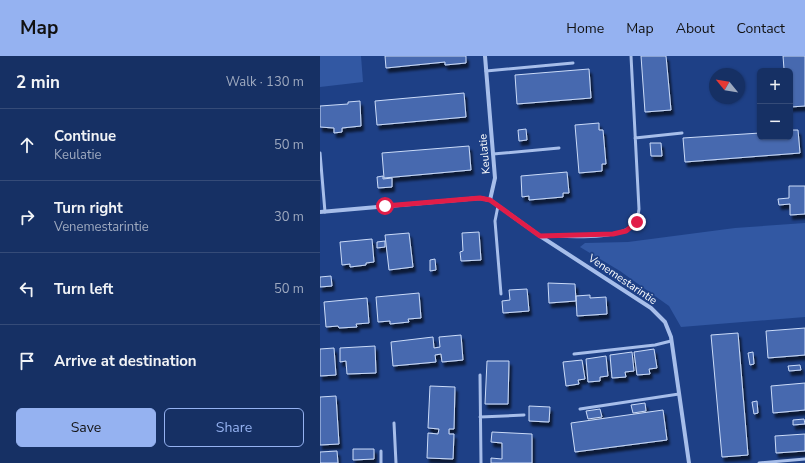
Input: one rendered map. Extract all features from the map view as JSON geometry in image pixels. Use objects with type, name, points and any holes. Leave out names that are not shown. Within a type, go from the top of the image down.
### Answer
[{"type":"street","name":"Keulatie","points":[[484,56],[495,178],[490,200]]},
{"type":"street","points":[[320,212],[480,198],[490,200]]},
{"type":"street","name":"Venemestarintie","points":[[490,200],[540,236],[651,308],[664,322],[672,341],[689,463]]},
{"type":"lane","points":[[540,236],[613,234],[632,228],[637,222],[639,209],[631,56]]},
{"type":"lane","points":[[486,71],[574,63]]},
{"type":"lane","points":[[635,138],[682,133]]},
{"type":"lane","points":[[493,154],[559,148]]},
{"type":"lane","points":[[320,153],[325,212]]},
{"type":"lane","points":[[498,206],[495,221],[501,294]]},
{"type":"lane","points":[[574,354],[655,345],[672,341]]},
{"type":"lane","points":[[480,374],[481,463]]},
{"type":"lane","points":[[580,409],[679,394]]},
{"type":"lane","points":[[480,418],[524,416]]},
{"type":"lane","points":[[394,423],[396,463]]},
{"type":"lane","points":[[381,451],[382,463]]},
{"type":"lane","points":[[759,463],[805,459]]},
{"type":"lane","points":[[792,460],[797,463]]},
{"type":"shaded area","points":[[320,56],[361,56],[363,82],[320,87]]},
{"type":"shaded area","points":[[805,223],[805,317],[681,327],[669,306],[620,271],[580,247],[585,243],[628,242],[735,228]]},
{"type":"building","points":[[385,56],[466,56],[466,63],[445,65],[445,62],[386,68]]},
{"type":"building","points":[[641,56],[666,56],[671,110],[645,112]]},
{"type":"building","points":[[783,56],[805,56],[805,106],[793,107],[793,68],[784,68]]},
{"type":"building","points":[[589,69],[591,98],[517,104],[515,75]]},
{"type":"building","points":[[464,93],[466,117],[377,125],[375,101]]},
{"type":"building","points":[[360,101],[361,126],[342,128],[342,132],[334,133],[334,128],[320,127],[320,106],[348,104],[348,102]]},
{"type":"building","points":[[599,123],[599,130],[603,130],[606,164],[602,164],[602,171],[579,173],[575,125]]},
{"type":"building","points":[[526,129],[527,140],[519,141],[518,130]]},
{"type":"building","points":[[793,130],[798,130],[800,153],[685,162],[683,138],[757,133],[757,140],[793,140]]},
{"type":"building","points":[[650,143],[661,143],[662,156],[651,156]]},
{"type":"building","points":[[469,146],[471,170],[384,178],[382,153]]},
{"type":"building","points":[[567,172],[569,193],[563,193],[563,197],[529,200],[529,196],[522,197],[521,176]]},
{"type":"building","points":[[383,176],[383,179],[392,178],[392,187],[378,188],[377,177]]},
{"type":"building","points":[[789,186],[805,186],[805,214],[790,215],[790,204],[779,205],[778,199],[789,198]]},
{"type":"building","points":[[479,232],[481,260],[461,261],[460,252],[463,251],[462,233]]},
{"type":"building","points":[[409,233],[413,267],[389,270],[385,235]]},
{"type":"building","points":[[372,239],[374,262],[366,263],[366,265],[350,267],[350,264],[342,265],[340,242]]},
{"type":"building","points":[[385,241],[385,247],[377,248],[377,242]]},
{"type":"building","points":[[435,259],[436,270],[430,271],[430,260]]},
{"type":"building","points":[[331,276],[332,286],[320,287],[320,277]]},
{"type":"building","points":[[548,283],[575,284],[576,301],[549,303]]},
{"type":"building","points":[[527,289],[529,311],[503,313],[502,301],[510,300],[509,290]]},
{"type":"building","points":[[419,293],[421,318],[408,319],[409,322],[390,324],[390,321],[378,322],[376,297]]},
{"type":"building","points":[[590,295],[590,298],[606,297],[607,314],[577,316],[576,296]]},
{"type":"building","points":[[367,298],[369,323],[356,324],[357,327],[326,327],[324,302]]},
{"type":"building","points":[[805,328],[805,355],[768,358],[766,331]]},
{"type":"building","points":[[738,333],[748,455],[722,457],[711,335]]},
{"type":"building","points":[[461,335],[463,360],[442,362],[441,354],[435,355],[436,362],[393,366],[391,342],[433,337],[434,348],[440,347],[439,337]]},
{"type":"building","points":[[375,346],[376,373],[347,374],[346,361],[340,362],[340,348]]},
{"type":"building","points":[[334,348],[336,375],[320,376],[320,349]]},
{"type":"building","points":[[654,349],[657,368],[649,369],[650,374],[637,375],[634,352]]},
{"type":"building","points":[[632,352],[634,371],[625,372],[626,377],[612,378],[610,355]]},
{"type":"building","points":[[753,352],[754,364],[750,365],[748,353]]},
{"type":"building","points":[[606,356],[608,376],[600,377],[600,381],[588,382],[586,359]]},
{"type":"building","points":[[582,360],[585,379],[578,380],[579,384],[566,386],[563,362]]},
{"type":"building","points":[[487,361],[509,361],[508,404],[485,404]]},
{"type":"building","points":[[800,365],[801,370],[789,371],[788,366]]},
{"type":"building","points":[[805,383],[805,410],[773,413],[771,386]]},
{"type":"building","points":[[430,386],[455,387],[454,429],[449,429],[449,434],[454,434],[453,459],[427,458],[428,433],[438,434],[439,429],[428,428]]},
{"type":"building","points":[[336,396],[339,444],[320,445],[320,397]]},
{"type":"building","points":[[757,401],[758,413],[754,414],[752,402]]},
{"type":"building","points":[[645,403],[646,411],[633,413],[631,405]]},
{"type":"building","points":[[529,406],[550,407],[549,422],[529,421]]},
{"type":"building","points":[[600,409],[602,417],[588,419],[586,411]]},
{"type":"building","points":[[663,410],[667,440],[575,452],[571,423]]},
{"type":"building","points":[[804,419],[805,424],[793,425],[793,420]]},
{"type":"building","points":[[492,432],[532,434],[532,463],[491,463],[491,458],[502,459],[502,443],[491,442]]},
{"type":"building","points":[[805,434],[805,451],[776,453],[775,436]]},
{"type":"building","points":[[353,449],[374,449],[374,459],[353,460]]},
{"type":"building","points":[[337,451],[338,463],[320,463],[320,452]]},
{"type":"route","points":[[385,206],[480,198],[490,200],[540,236],[613,234],[626,231],[632,228],[637,222]]}]
